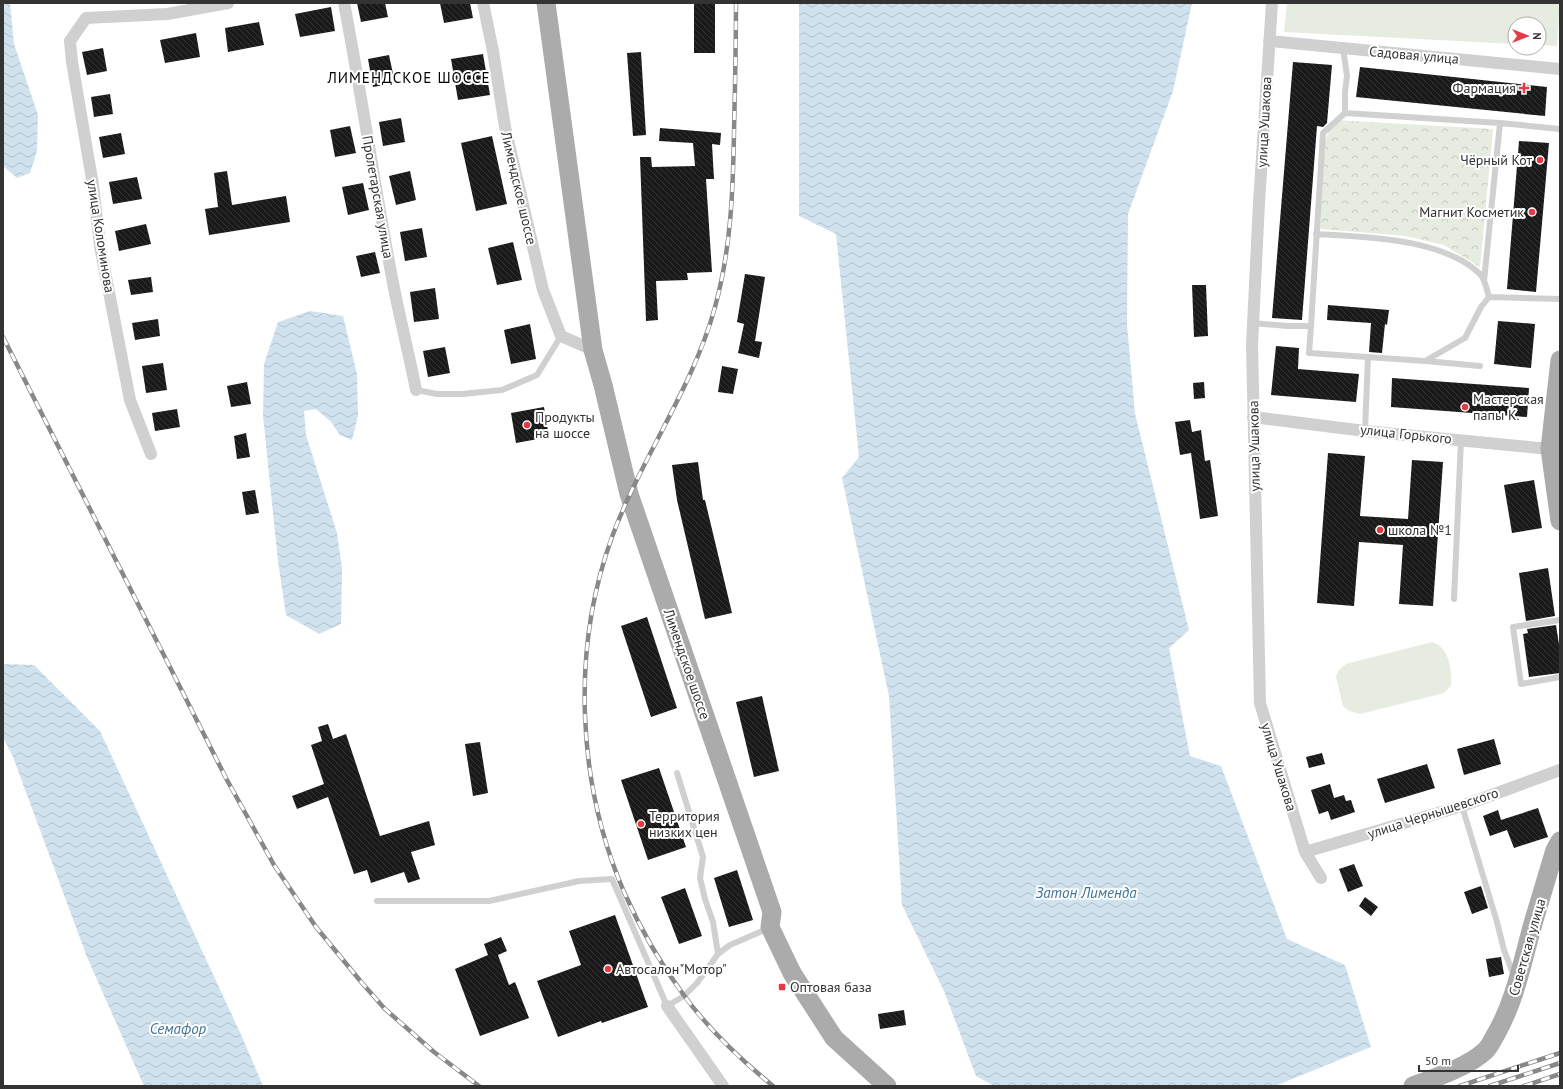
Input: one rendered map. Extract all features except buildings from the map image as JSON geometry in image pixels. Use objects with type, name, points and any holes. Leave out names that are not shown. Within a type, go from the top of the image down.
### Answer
[{"type":"main road","name":"Лимендское шоссе","points":[[546,3],[593,350],[603,385],[629,494],[772,912],[770,927],[792,973],[834,1038],[887,1086]]},
{"type":"main road","points":[[1560,360],[1555,449],[1560,521]]},
{"type":"main road","name":"Советская улица","points":[[1413,1086],[1466,1064],[1486,1050],[1500,1026],[1517,982],[1558,850]]},
{"type":"street","name":"улица Коломинова","points":[[151,454],[130,400],[100,246],[94,185],[72,62],[70,41],[86,18],[167,14],[228,3]]},
{"type":"street","name":"Пролетарская улица","points":[[344,3],[354,52],[393,284],[416,390]]},
{"type":"street","name":"Лимендское шоссе","points":[[483,3],[494,51],[505,127],[543,290],[561,336]]},
{"type":"street","name":"улица Ушакова","points":[[1272,3],[1268,41],[1252,323],[1260,703],[1305,852],[1321,878]]},
{"type":"street","name":"Садовая улица","points":[[1268,41],[1560,69]]},
{"type":"street","points":[[561,336],[593,350]]},
{"type":"street","name":"улица Горького","points":[[1253,417],[1365,431],[1555,449]]},
{"type":"street","name":"улица Чернышевского","points":[[1305,852],[1462,806],[1560,770]]},
{"type":"street","points":[[667,1006],[723,1086]]},
{"type":"lane","points":[[1343,48],[1347,76],[1345,113]]},
{"type":"lane","points":[[1480,366],[1309,353],[1323,133],[1345,113],[1500,123],[1560,129]]},
{"type":"lane","points":[[1484,282],[1500,123]]},
{"type":"lane","points":[[1316,234],[1377,239],[1435,248],[1461,260],[1481,275],[1489,297]]},
{"type":"lane","points":[[1489,297],[1560,299]]},
{"type":"lane","points":[[1425,361],[1465,338],[1481,307],[1489,297]]},
{"type":"lane","points":[[1252,323],[1311,326]]},
{"type":"lane","points":[[416,390],[437,394],[462,394],[502,390],[537,375],[561,336]]},
{"type":"lane","points":[[1365,431],[1368,357]]},
{"type":"lane","points":[[1454,600],[1461,440]]},
{"type":"lane","points":[[1560,620],[1513,627],[1521,684],[1560,677]]},
{"type":"lane","points":[[677,773],[703,857],[700,878],[713,922],[718,954]]},
{"type":"lane","points":[[1462,806],[1504,950],[1517,982]]},
{"type":"lane","points":[[377,901],[489,901],[579,881],[612,879],[667,1006],[684,996],[697,983],[718,954],[730,945],[770,927]]},
{"type":"green space","points":[[1287,3],[1560,3],[1557,46],[1547,45],[1547,16],[1507,16],[1507,44],[1284,32]]},
{"type":"green space","points":[[1334,120],[1493,129],[1480,267],[1444,245],[1406,236],[1320,229],[1325,141]]},
{"type":"green space","points":[[1432,642],[1443,649],[1449,660],[1451,686],[1444,693],[1360,714],[1349,711],[1343,706],[1336,677],[1339,670],[1346,664]]},
{"type":"water","points":[[3,3],[10,3],[14,44],[38,115],[37,151],[30,173],[17,178],[3,166]]},
{"type":"water","name":"Затон Лименда","points":[[799,3],[1192,3],[1173,91],[1128,214],[1127,324],[1135,414],[1189,630],[1169,648],[1190,756],[1221,766],[1287,939],[1345,965],[1371,1047],[1275,1086],[994,1086],[976,1076],[944,991],[902,905],[889,696],[842,478],[859,457],[836,234],[799,216]]},
{"type":"water","points":[[310,311],[343,316],[357,374],[358,416],[352,440],[340,435],[331,422],[316,409],[304,411],[306,435],[337,533],[342,568],[341,624],[319,634],[286,615],[278,561],[263,416],[264,364],[278,322]]},
{"type":"water","name":"Семафор","points":[[3,664],[34,665],[100,731],[243,1039],[263,1086],[144,1086],[87,957],[13,757],[3,737]]},
{"type":"railway","points":[[736,3],[734,154],[732,198],[725,263],[715,307],[694,366],[637,479],[612,537],[599,580],[590,624],[585,670],[585,716],[589,761],[597,806],[608,850],[624,892],[637,919],[666,970],[693,1007],[725,1043],[773,1086]]},
{"type":"railway","points":[[3,337],[227,780],[274,865],[316,927],[385,1009],[434,1052],[479,1086]]},
{"type":"railway","points":[[1460,1086],[1560,1053]]},
{"type":"railway","points":[[1490,1086],[1560,1063]]},
{"type":"railway","points":[[1524,1086],[1560,1074]]},
{"type":"place","name":"Фармация","points":[[1524,88]]},
{"type":"place","name":"Чёрный Кот","points":[[1540,160]]},
{"type":"place","name":"Магнит Косметик","points":[[1532,212]]},
{"type":"place","name":"Мастерская папы К.","points":[[1465,407]]},
{"type":"place","name":"Продукты на шоссе","points":[[527,425]]},
{"type":"place","name":"школа №1","points":[[1380,530]]},
{"type":"place","name":"Территория низких цен","points":[[641,824]]},
{"type":"place","name":"Автосалон\"Мотор\"","points":[[608,969]]},
{"type":"place","name":"Оптовая база","points":[[782,987]]},
{"type":"district","name":"ЛИМЕНДСКОЕ ШОССЕ","points":[[409,78]]}]
